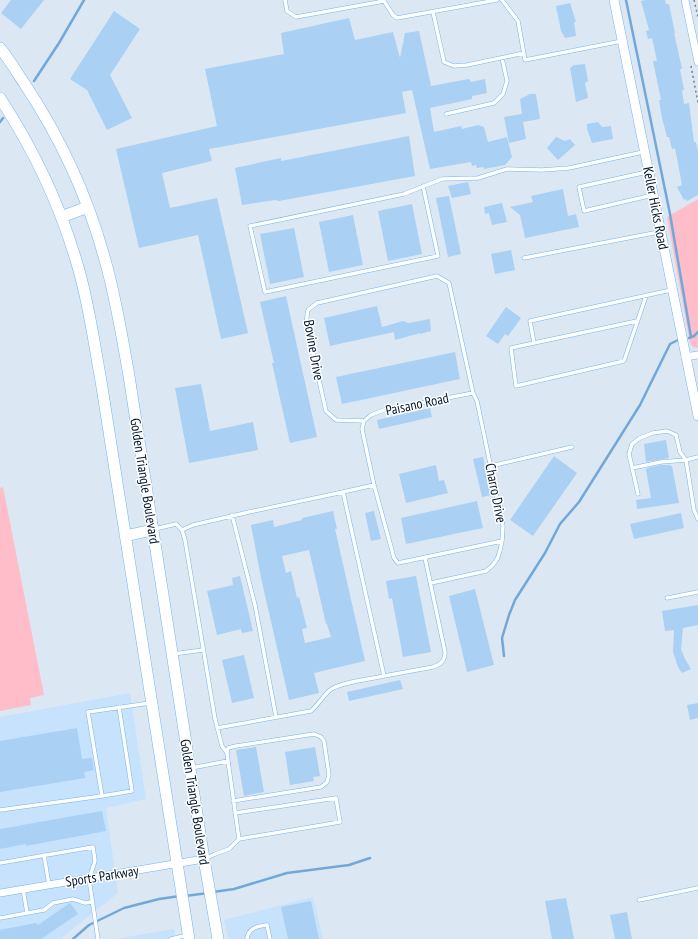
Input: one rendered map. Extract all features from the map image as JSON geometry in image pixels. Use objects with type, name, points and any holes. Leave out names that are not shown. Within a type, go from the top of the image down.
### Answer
[{"type":"main road","name":"Golden Triangle Boulevard","points":[[0,48],[38,104],[64,152],[88,207],[105,259],[117,308],[130,383],[206,873],[217,934]]},
{"type":"main road","name":"Golden Triangle Boulevard","points":[[0,98],[39,165],[62,217],[78,267],[89,314],[101,381],[189,937]]},
{"type":"main road","points":[[62,217],[88,207]]},
{"type":"main road","points":[[125,536],[152,530]]},
{"type":"street","name":"Keller Hicks Road","points":[[614,0],[698,416]]},
{"type":"street","points":[[685,0],[698,62]]},
{"type":"street","points":[[685,357],[698,355]]},
{"type":"street","name":"Sports Parkway","points":[[0,893],[204,860]]},
{"type":"lane","points":[[284,0],[287,11],[296,17],[384,1],[393,15],[397,18],[497,0]]},
{"type":"lane","points":[[502,0],[518,21],[526,60],[622,41]]},
{"type":"lane","points":[[433,12],[444,62],[454,66],[467,65],[524,53]]},
{"type":"lane","points":[[446,114],[494,103],[503,94],[507,81],[502,58]]},
{"type":"lane","points":[[423,186],[438,256],[265,292],[250,226],[404,194],[423,186],[442,179],[478,178],[507,169],[542,170],[570,168],[644,152]]},
{"type":"lane","points":[[648,172],[579,187],[584,212],[653,195]]},
{"type":"lane","points":[[524,258],[660,232]]},
{"type":"lane","name":"Bovine Drive","points":[[364,421],[336,420],[326,411],[306,323],[308,310],[317,303],[437,276],[449,283],[473,393]]},
{"type":"lane","points":[[534,343],[530,321],[672,290]]},
{"type":"lane","points":[[637,321],[511,348],[516,386],[624,361],[646,296]]},
{"type":"lane","name":"Paisano Road","points":[[364,421],[371,414],[384,410],[473,393]]},
{"type":"lane","name":"Charro Drive","points":[[425,558],[502,541],[503,526],[477,401],[473,393]]},
{"type":"lane","points":[[217,728],[311,711],[331,690],[345,684],[433,667],[440,664],[444,660],[445,652],[425,558],[398,563],[394,558],[374,485],[362,428],[364,421]]},
{"type":"lane","points":[[638,494],[629,454],[632,444],[640,438],[667,431],[676,435],[680,452],[686,460],[694,510],[698,519]]},
{"type":"lane","points":[[491,466],[572,447]]},
{"type":"lane","points":[[632,468],[698,457]]},
{"type":"lane","points":[[182,530],[193,525],[232,515],[374,485]]},
{"type":"lane","points":[[344,492],[384,676]]},
{"type":"lane","points":[[232,515],[255,605],[276,717]]},
{"type":"lane","points":[[152,530],[167,525],[176,524],[182,530],[185,540],[217,728],[222,746],[227,753]]},
{"type":"lane","points":[[431,583],[486,571],[498,559],[502,541]]},
{"type":"lane","points":[[667,598],[698,592]]},
{"type":"lane","points":[[172,654],[203,650]]},
{"type":"lane","points":[[102,796],[88,712],[152,702]]},
{"type":"lane","points":[[0,810],[132,791],[119,707]]},
{"type":"lane","points":[[233,801],[321,787],[327,782],[329,775],[324,741],[321,737],[314,734],[228,748],[228,762],[233,801],[239,839]]},
{"type":"lane","points":[[190,768],[228,762]]},
{"type":"lane","points":[[204,860],[229,849],[239,839],[340,822],[336,798],[235,813]]},
{"type":"lane","points":[[0,863],[93,847],[95,861],[89,878],[98,939]]},
{"type":"lane","points":[[44,855],[49,885]]},
{"type":"lane","points":[[639,900],[698,888]]},
{"type":"lane","points":[[22,890],[27,913]]},
{"type":"lane","points":[[0,918],[44,910],[53,903],[73,899],[85,903],[92,902]]},
{"type":"lane","points":[[247,939],[247,934],[251,930],[257,926],[267,925],[270,939]]},
{"type":"lane","points":[[171,939],[189,937]]},
{"type":"path","points":[[694,0],[698,18]]},
{"type":"shaded area","points":[[698,199],[697,348],[693,347],[690,343],[667,217]]},
{"type":"shaded area","points":[[3,487],[44,695],[30,698],[31,705],[0,711],[0,488]]},
{"type":"shaded area","points":[[130,693],[146,799],[106,808],[118,893],[60,939],[0,939],[0,717]]},
{"type":"shaded area","points":[[313,897],[323,939],[228,939],[224,920]]},
{"type":"shaded area","points":[[174,929],[175,939],[115,939]]},
{"type":"building","points":[[11,0],[44,0],[21,29],[1,13]]},
{"type":"building","points":[[665,0],[666,4],[669,4],[675,33],[682,69],[680,69],[684,90],[682,90],[684,104],[689,103],[694,142],[696,142],[698,152],[698,195],[687,201],[686,199],[684,200],[677,187],[682,185],[675,148],[672,149],[662,118],[659,100],[661,100],[653,61],[657,61],[652,38],[648,39],[646,31],[649,30],[641,1]]},
{"type":"building","points":[[570,3],[576,22],[574,22],[576,36],[565,38],[561,31],[556,6]]},
{"type":"building","points":[[114,11],[140,29],[110,75],[132,118],[107,130],[87,90],[70,79]]},
{"type":"building","points":[[349,18],[355,40],[393,32],[400,58],[405,33],[419,31],[431,86],[469,79],[471,82],[485,79],[487,93],[472,96],[472,99],[430,108],[434,132],[461,126],[462,129],[478,125],[484,127],[488,142],[507,137],[512,157],[505,165],[484,169],[483,167],[477,168],[476,165],[472,166],[471,162],[430,169],[412,90],[402,92],[406,113],[209,149],[212,161],[162,173],[170,208],[217,198],[248,333],[221,339],[198,235],[139,248],[116,149],[217,126],[205,69],[284,54],[281,33]]},
{"type":"building","points":[[585,64],[588,81],[585,83],[588,98],[576,102],[570,68],[574,65]]},
{"type":"building","points":[[530,94],[536,94],[540,119],[523,122],[526,139],[509,143],[504,117],[522,114],[520,99]]},
{"type":"building","points":[[598,122],[602,127],[611,126],[613,139],[592,143],[587,129],[587,124]]},
{"type":"building","points":[[409,136],[415,176],[279,201],[275,200],[242,205],[235,168],[281,158],[281,161]]},
{"type":"building","points":[[556,137],[565,141],[570,139],[575,145],[558,160],[547,148]]},
{"type":"building","points":[[468,182],[471,194],[452,198],[448,186]]},
{"type":"building","points":[[563,189],[568,216],[576,214],[579,227],[525,238],[520,215],[510,207],[533,202],[531,196]]},
{"type":"building","points":[[449,196],[461,254],[448,257],[436,198]]},
{"type":"building","points":[[502,203],[507,222],[492,225],[489,213],[485,214],[484,207]]},
{"type":"building","points":[[412,204],[422,254],[388,261],[378,211]]},
{"type":"building","points":[[353,215],[363,265],[329,272],[319,222]]},
{"type":"building","points":[[294,228],[304,277],[270,284],[260,234]]},
{"type":"building","points":[[511,250],[515,270],[495,274],[491,254]]},
{"type":"building","points":[[286,296],[317,437],[290,443],[260,302]]},
{"type":"building","points":[[377,306],[382,327],[403,321],[409,323],[430,319],[431,331],[395,340],[394,332],[330,346],[324,318]]},
{"type":"building","points":[[506,307],[521,318],[508,336],[505,334],[498,344],[486,336]]},
{"type":"building","points":[[455,352],[460,379],[342,404],[336,377]]},
{"type":"building","points":[[201,384],[210,431],[253,422],[258,450],[189,463],[175,388]]},
{"type":"building","points":[[430,408],[432,417],[379,429],[377,420]]},
{"type":"building","points":[[666,440],[669,458],[646,462],[644,444]]},
{"type":"building","points":[[554,456],[577,473],[533,536],[510,520]]},
{"type":"building","points":[[483,457],[491,495],[482,497],[473,459]]},
{"type":"building","points":[[436,465],[439,481],[444,480],[448,493],[406,503],[399,474]]},
{"type":"building","points":[[661,465],[672,466],[679,503],[637,509],[636,500],[651,498],[646,470],[647,468]]},
{"type":"building","points":[[477,501],[483,528],[406,544],[401,518]]},
{"type":"building","points":[[333,511],[337,529],[335,529],[365,661],[314,673],[319,693],[289,700],[261,578],[251,525],[273,520],[274,527],[302,520],[302,518]],"holes":[[[309,550],[326,624],[331,637],[305,643],[302,629],[307,628],[299,597],[297,598],[291,571],[286,573],[282,556]]]},
{"type":"building","points":[[374,511],[381,539],[371,541],[365,513]]},
{"type":"building","points":[[681,513],[684,528],[634,539],[630,524]]},
{"type":"building","points":[[240,576],[253,631],[242,633],[241,629],[217,635],[207,591],[233,585],[232,578]]},
{"type":"building","points":[[416,576],[431,652],[403,657],[392,598],[389,599],[386,581]]},
{"type":"building","points":[[475,589],[494,665],[467,672],[449,596]]},
{"type":"building","points":[[698,605],[698,625],[683,628],[681,649],[691,669],[682,673],[678,667],[673,652],[674,630],[665,631],[662,611]]},
{"type":"building","points":[[244,655],[254,698],[232,703],[222,660]]},
{"type":"building","points":[[400,680],[403,689],[349,701],[347,692]]},
{"type":"building","points":[[698,703],[698,718],[690,720],[687,705]]},
{"type":"building","points":[[77,728],[82,759],[92,758],[94,770],[84,772],[85,778],[0,792],[0,741]]},
{"type":"building","points":[[256,747],[264,792],[244,796],[236,750]]},
{"type":"building","points":[[315,747],[320,776],[313,777],[314,781],[290,785],[285,752]]},
{"type":"building","points":[[102,811],[106,831],[26,846],[26,844],[0,849],[0,829]]},
{"type":"building","points":[[566,898],[574,939],[552,939],[545,901]]},
{"type":"building","points":[[311,901],[319,939],[288,939],[281,907]]},
{"type":"building","points":[[70,903],[78,914],[41,939],[0,939],[0,930],[36,923],[38,925]]},
{"type":"building","points":[[627,912],[632,939],[615,939],[610,915]]},
{"type":"waterway","points":[[34,81],[59,43],[84,0]]},
{"type":"waterway","points":[[626,0],[670,214],[691,337]]},
{"type":"waterway","points":[[0,122],[3,118]]},
{"type":"waterway","points":[[689,338],[698,332]]},
{"type":"waterway","points":[[504,656],[502,638],[515,600],[545,553],[560,524],[579,502],[640,405],[670,344],[678,340]]},
{"type":"waterway","points":[[213,892],[234,889],[287,873],[349,865],[370,858]]},
{"type":"waterway","points":[[185,896],[208,893]]},
{"type":"waterway","points":[[73,939],[89,925],[124,908],[159,899],[180,896]]}]
